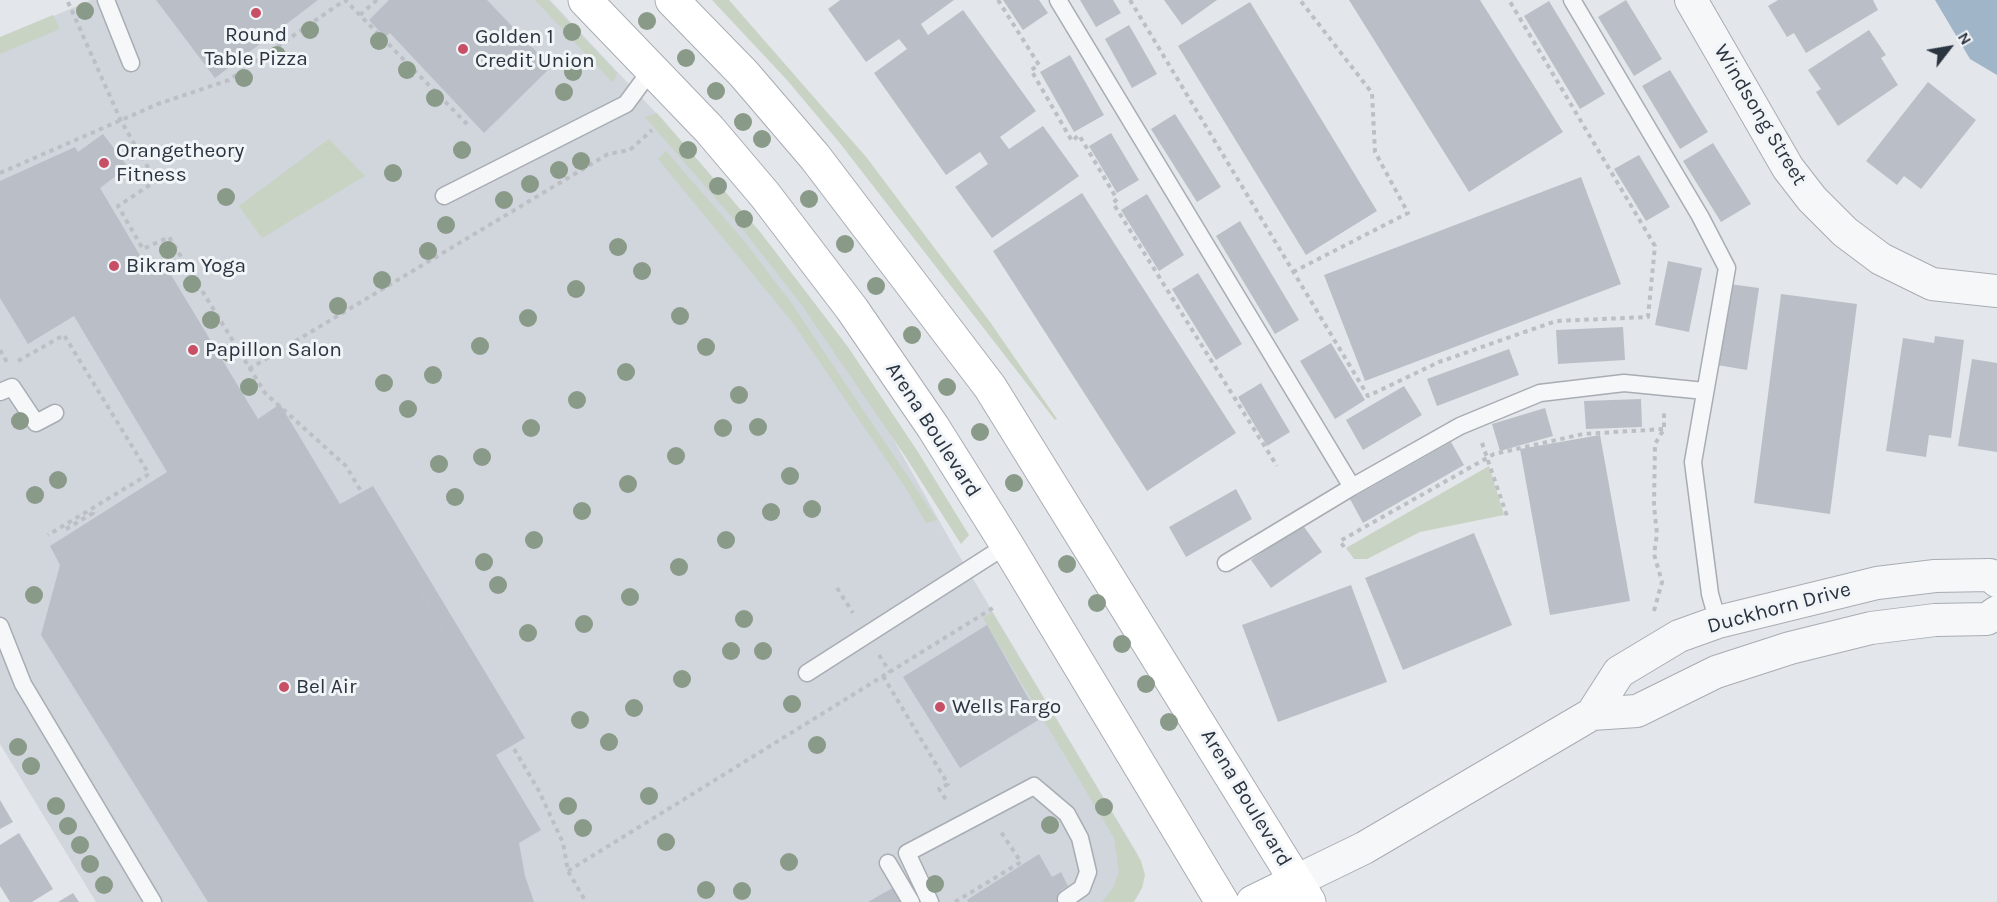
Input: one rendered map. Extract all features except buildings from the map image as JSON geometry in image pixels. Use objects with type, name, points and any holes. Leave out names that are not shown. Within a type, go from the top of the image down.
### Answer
[{"type":"main road","name":"Arena Boulevard","points":[[585,0],[709,129],[765,195],[852,309],[933,427],[1007,545],[1222,902]]},
{"type":"main road","name":"Arena Boulevard","points":[[672,0],[744,74],[815,157],[990,387],[1303,891]]},
{"type":"main road","name":"Duckhorn Drive","points":[[1253,902],[1303,891]]},
{"type":"street","name":"Windsong Street","points":[[1691,0],[1788,168],[1812,199],[1845,232],[1881,259],[1932,285],[1997,291]]},
{"type":"street","name":"Duckhorn Drive","points":[[1592,714],[1619,672],[1679,636],[1718,622],[1877,583],[1935,576],[1990,575],[1997,581]]},
{"type":"street","name":"Duckhorn Drive","points":[[1303,891],[1364,848],[1592,714],[1637,711],[1716,672],[1790,648],[1871,628],[1935,620],[1987,619],[1997,612]]},
{"type":"lane","points":[[106,0],[131,63]]},
{"type":"lane","points":[[1058,0],[1352,487]]},
{"type":"lane","points":[[1572,0],[1700,216],[1727,268],[1692,462],[1710,594],[1718,622]]},
{"type":"lane","points":[[444,196],[626,104],[651,70]]},
{"type":"lane","points":[[1226,563],[1352,487],[1473,420],[1540,393],[1624,383],[1705,391]]},
{"type":"lane","points":[[0,392],[12,387],[36,423],[55,413]]},
{"type":"lane","points":[[807,673],[1007,545]]},
{"type":"lane","points":[[0,626],[23,684],[153,902]]},
{"type":"lane","points":[[930,902],[907,853],[1034,786],[1067,814],[1080,838],[1088,872],[1082,888],[1066,899]]},
{"type":"lane","points":[[888,863],[911,902]]},
{"type":"path","points":[[0,173],[158,104],[229,80],[345,0],[467,124]]},
{"type":"path","points":[[360,15],[377,0]]},
{"type":"path","points":[[998,0],[1039,65],[1031,70],[1072,141],[1079,135],[1117,199],[1113,203],[1277,466]]},
{"type":"path","points":[[1130,0],[1368,396],[1439,362],[1556,321],[1648,317],[1655,246],[1509,0]]},
{"type":"path","points":[[1293,272],[1408,213],[1374,152],[1372,93],[1300,0]]},
{"type":"path","points":[[68,2],[121,122],[156,181],[118,206],[143,249],[169,237],[265,393],[346,466],[539,791],[563,843],[568,871],[586,902]]},
{"type":"path","points":[[249,369],[608,154],[630,150],[652,130]]},
{"type":"path","points":[[0,350],[9,365],[64,335],[149,474],[48,535]]},
{"type":"path","points":[[1653,615],[1662,582],[1654,554],[1657,534],[1654,506],[1654,444],[1664,429],[1663,401]]},
{"type":"path","points":[[1473,420],[1507,516]]},
{"type":"path","points":[[1344,547],[1341,541],[1488,457],[1583,434],[1664,429]]},
{"type":"path","points":[[66,529],[93,513],[91,509]]},
{"type":"path","points":[[568,871],[993,608]]},
{"type":"shaded area","points":[[91,0],[550,0],[657,114],[833,332],[954,547],[1138,855],[1116,902],[96,902],[0,744],[0,39]]},
{"type":"green space","points":[[535,0],[548,0],[617,73],[613,83]]},
{"type":"green space","points":[[712,0],[729,0],[867,158],[990,322],[1057,419],[1055,420],[839,142],[787,80]]},
{"type":"green space","points":[[53,15],[60,29],[0,54],[0,37]]},
{"type":"green space","points":[[657,113],[761,233],[848,347],[918,452],[969,535],[961,544],[905,456],[801,304],[744,231],[645,117]]},
{"type":"green space","points":[[329,139],[365,176],[262,238],[239,206]]},
{"type":"green space","points":[[666,151],[745,242],[792,304],[937,520],[926,523],[907,490],[793,323],[658,159]]},
{"type":"green space","points":[[1489,466],[1504,515],[1420,532],[1367,559],[1354,559],[1346,548]]},
{"type":"green space","points":[[992,612],[1141,861],[1145,875],[1142,888],[1134,902],[1102,902],[1113,888],[1119,872],[1114,838],[983,618]]},
{"type":"water","points":[[1935,0],[1997,0],[1997,75],[1970,59]]},
{"type":"place","name":"Round Table Pizza","points":[[256,13]]},
{"type":"place","name":"Golden 1 Credit Union","points":[[463,49]]},
{"type":"place","name":"Orangetheory Fitness","points":[[104,163]]},
{"type":"place","name":"Bikram Yoga","points":[[114,266]]},
{"type":"place","name":"Papillon Salon","points":[[193,350]]},
{"type":"place","name":"Bel Air","points":[[284,687]]},
{"type":"place","name":"Wells Fargo","points":[[940,707]]}]
